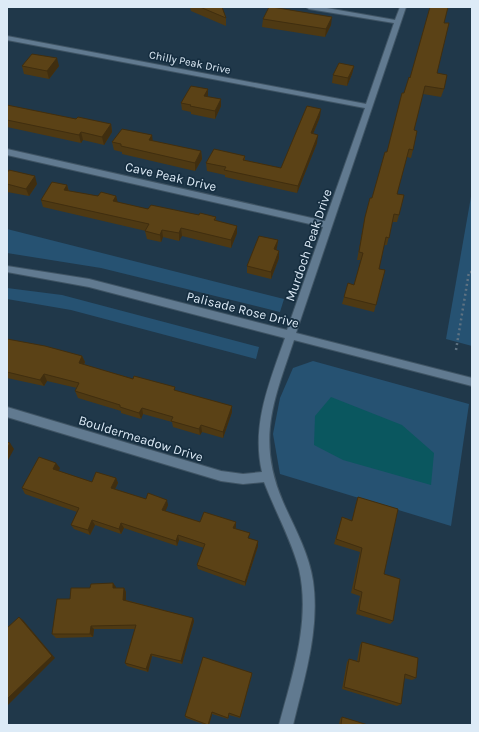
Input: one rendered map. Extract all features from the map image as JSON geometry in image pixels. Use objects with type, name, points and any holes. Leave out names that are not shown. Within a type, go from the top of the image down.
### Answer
[{"type":"street","points":[[310,7],[398,22]]},
{"type":"street","name":"Murdoch Peak Drive","points":[[286,725],[305,644],[308,603],[307,582],[298,544],[275,497],[268,476],[263,450],[264,421],[291,335],[403,7]]},
{"type":"street","name":"Chilly Peak Drive","points":[[7,38],[369,107]]},
{"type":"street","name":"Cave Peak Drive","points":[[7,152],[329,225]]},
{"type":"street","name":"Palisade Rose Drive","points":[[7,269],[89,283],[472,382]]},
{"type":"street","name":"Bouldermeadow Drive","points":[[7,412],[221,476],[243,479],[268,476]]},
{"type":"path","points":[[456,350],[469,272],[472,272]]},
{"type":"shaded area","points":[[472,191],[472,346],[446,339]]},
{"type":"shaded area","points":[[7,229],[284,299],[280,312],[101,268],[7,253]]},
{"type":"shaded area","points":[[7,288],[62,295],[259,347],[256,359],[71,310],[7,299]]},
{"type":"shaded area","points":[[313,361],[469,404],[451,526],[280,474],[273,434],[280,398],[293,368]]},
{"type":"shaded area","points":[[331,397],[402,425],[434,453],[431,485],[343,460],[314,445],[315,416]]},
{"type":"building","points":[[200,7],[222,7],[226,18]]},
{"type":"building","points":[[269,7],[332,17],[326,29],[263,19]]},
{"type":"building","points":[[430,7],[448,7],[444,23],[449,23],[437,73],[447,75],[444,89],[425,86],[414,130],[417,131],[413,150],[409,149],[397,194],[404,195],[399,215],[394,214],[389,238],[386,237],[379,269],[385,270],[376,305],[344,297],[348,283],[354,285],[363,253],[359,252],[370,198],[372,198],[385,152],[387,152],[402,93],[404,93],[409,77],[410,78]]},
{"type":"building","points":[[32,54],[57,58],[47,71],[22,66]]},
{"type":"building","points":[[339,63],[354,66],[348,78],[333,75]]},
{"type":"building","points":[[191,86],[208,89],[204,96],[221,99],[215,111],[181,103]]},
{"type":"building","points":[[7,105],[76,119],[78,117],[111,124],[102,137],[81,132],[79,135],[7,120]]},
{"type":"building","points":[[307,106],[321,109],[311,133],[318,135],[298,186],[224,170],[226,167],[206,163],[214,149],[245,156],[243,160],[281,168]]},
{"type":"building","points":[[122,129],[152,135],[149,140],[201,151],[195,163],[121,146],[121,144],[112,142]]},
{"type":"building","points":[[9,170],[35,176],[26,189],[7,184],[7,173]]},
{"type":"building","points":[[52,182],[67,185],[64,190],[98,196],[101,192],[116,196],[113,201],[148,209],[151,205],[199,215],[200,213],[216,217],[214,220],[237,226],[231,240],[181,228],[179,233],[162,230],[160,235],[145,231],[149,224],[41,200]]},
{"type":"building","points":[[259,236],[278,240],[274,249],[279,251],[271,272],[247,266]]},
{"type":"building","points":[[7,339],[45,346],[82,356],[79,363],[133,379],[134,376],[175,387],[174,390],[232,406],[223,432],[201,425],[199,429],[171,421],[173,417],[142,408],[139,413],[120,407],[120,405],[75,391],[79,383],[44,374],[40,380],[7,372]]},
{"type":"building","points":[[7,442],[10,443],[7,449]]},
{"type":"building","points":[[39,457],[56,463],[53,469],[92,482],[96,472],[116,478],[111,488],[146,499],[148,493],[167,500],[162,510],[200,522],[204,512],[236,522],[233,528],[250,533],[248,538],[258,541],[245,582],[197,565],[205,544],[178,535],[176,541],[121,523],[119,529],[92,520],[88,530],[71,525],[79,508],[22,488]]},
{"type":"building","points":[[358,497],[398,509],[384,574],[400,579],[393,621],[359,610],[362,592],[354,589],[362,548],[336,539],[342,517],[352,521]]},
{"type":"building","points":[[113,583],[113,588],[124,588],[123,600],[193,618],[181,661],[151,654],[146,669],[125,663],[136,625],[91,626],[90,634],[52,634],[57,599],[70,599],[71,588],[90,588],[91,584]]},
{"type":"building","points":[[19,617],[52,656],[7,699],[7,628]]},
{"type":"building","points":[[362,642],[418,658],[416,678],[405,674],[401,704],[344,687],[349,659],[359,662]]},
{"type":"building","points":[[203,657],[252,673],[240,717],[229,713],[228,718],[212,712],[208,725],[185,716]]},
{"type":"building","points":[[342,717],[368,725],[341,725]]}]
